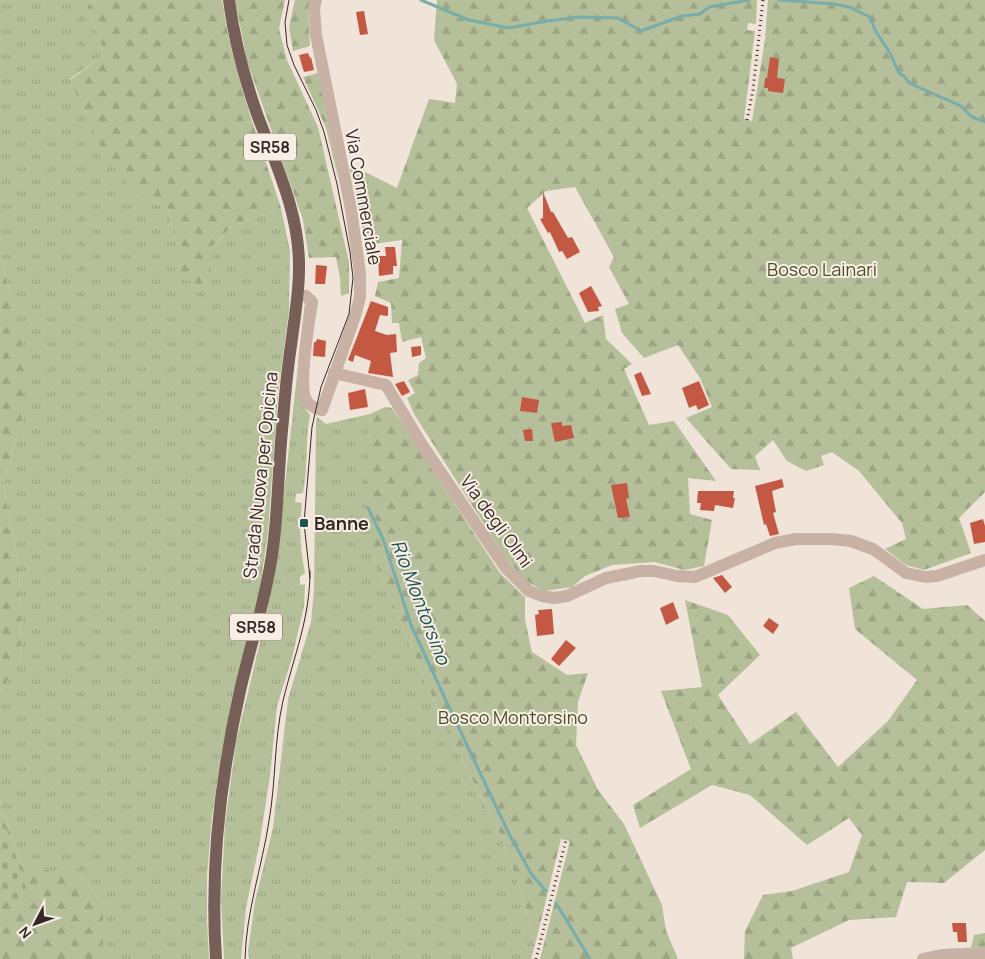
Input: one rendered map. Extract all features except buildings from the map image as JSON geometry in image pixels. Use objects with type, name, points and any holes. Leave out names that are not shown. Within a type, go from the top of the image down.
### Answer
[{"type":"main road","name":"Strada Nuova per Opicina","points":[[216,959],[214,874],[219,811],[240,690],[268,580],[287,373],[298,294],[299,251],[293,214],[246,81],[229,0]]},
{"type":"street","name":"Via Commerciale","points":[[298,294],[306,296],[312,302],[306,346],[304,385],[306,399],[309,404],[322,410],[356,313],[360,297],[360,274],[351,209],[316,35],[314,8],[316,0]]},
{"type":"street","name":"Via degli Olmi","points":[[334,373],[386,385],[417,438],[506,567],[529,590],[542,596],[554,598],[567,596],[606,578],[635,572],[654,571],[677,576],[695,577],[775,544],[796,539],[826,538],[851,541],[872,548],[906,573],[926,577],[937,576],[985,560]]},
{"type":"street","points":[[922,959],[942,955],[985,953]]},
{"type":"green space","points":[[0,0],[96,0],[87,6],[105,54],[70,79],[137,196],[168,208],[175,240],[210,249],[231,227],[281,208],[290,251],[289,311],[278,393],[268,532],[260,588],[238,674],[220,760],[212,817],[207,876],[209,959],[103,959],[103,905],[79,875],[22,866],[0,801],[0,692],[21,659],[19,567],[3,484],[19,428],[11,296],[0,253]]},
{"type":"green space","points":[[96,0],[222,0],[239,79],[281,208],[231,227],[210,249],[211,289],[179,277],[175,240],[168,208],[137,196],[103,152],[70,80],[105,54],[87,6]]},
{"type":"green space","points":[[235,0],[285,0],[279,29],[287,60],[318,127],[349,262],[349,293],[341,296],[336,257],[309,258],[303,220],[247,61]]},
{"type":"green space","points":[[295,0],[311,0],[308,9],[310,46],[293,51],[289,27]]},
{"type":"green space","name":"Bosco Lainari","points":[[437,0],[757,0],[756,24],[748,23],[747,30],[755,31],[744,119],[752,121],[765,40],[768,0],[985,0],[985,492],[959,518],[971,553],[924,570],[906,565],[885,549],[906,539],[902,523],[859,471],[832,452],[821,456],[824,465],[806,471],[787,461],[773,440],[755,456],[760,470],[731,469],[686,418],[712,407],[700,378],[678,345],[644,358],[622,333],[615,309],[629,304],[609,267],[614,257],[575,187],[546,191],[527,208],[585,323],[603,315],[606,339],[632,364],[624,369],[649,425],[674,421],[716,481],[688,478],[690,514],[712,520],[704,566],[684,570],[655,562],[612,565],[585,576],[572,587],[544,591],[526,581],[505,557],[414,414],[407,398],[415,393],[408,380],[418,375],[419,363],[426,358],[421,337],[402,342],[399,323],[392,323],[391,303],[375,296],[378,282],[399,278],[402,240],[366,245],[349,164],[397,188],[429,99],[455,103],[457,84],[434,40]]},
{"type":"green space","points":[[318,73],[340,186],[326,128],[303,77]]},
{"type":"green space","points":[[0,253],[11,296],[27,376],[19,428],[3,484],[19,567],[21,659],[0,692]]},
{"type":"green space","points":[[305,302],[306,313],[299,387],[302,405],[310,415],[303,493],[296,494],[295,502],[302,503],[300,538],[305,573],[300,577],[300,585],[305,584],[304,606],[292,658],[277,706],[270,776],[260,841],[246,908],[241,959],[224,959],[221,899],[225,824],[236,742],[266,617],[276,566]]},
{"type":"green space","name":"Bosco Montorsino","points":[[385,407],[392,408],[500,573],[525,597],[525,620],[532,652],[567,675],[588,673],[578,702],[576,745],[598,790],[624,824],[662,905],[666,931],[678,959],[540,959],[570,841],[561,839],[535,945],[520,888],[499,832],[443,722],[373,556],[364,497],[370,414]]},
{"type":"green space","points":[[370,414],[368,447],[373,556],[443,722],[499,832],[520,888],[535,945],[531,959],[249,959],[248,951],[255,901],[273,828],[288,699],[311,622],[314,590],[317,417],[326,424]]},
{"type":"green space","points":[[874,576],[923,609],[967,605],[985,621],[985,850],[944,883],[907,882],[896,917],[849,920],[791,948],[793,959],[744,959],[745,931],[763,895],[792,891],[849,872],[862,835],[849,818],[807,845],[750,795],[712,785],[640,828],[633,805],[691,769],[661,691],[702,687],[685,600],[728,615],[760,655],[718,695],[750,744],[796,712],[838,767],[888,721],[917,680],[855,629],[849,588]]},
{"type":"green space","points":[[0,801],[22,866],[79,875],[103,905],[103,959],[0,959]]},
{"type":"green space","points":[[0,809],[28,894],[34,904],[0,901]]},
{"type":"green space","points":[[985,933],[985,947],[971,948],[974,935]]},
{"type":"waterway","points":[[421,0],[469,20],[509,28],[579,17],[618,18],[641,31],[682,16],[700,14],[709,7],[749,0]]},
{"type":"waterway","points":[[779,0],[834,4],[849,7],[870,17],[875,30],[890,53],[899,73],[909,83],[961,106],[972,117],[985,122]]},
{"type":"waterway","name":"Rio Montorsino","points":[[368,508],[383,539],[411,625],[449,707],[509,834],[532,875],[546,891]]},
{"type":"waterway","name":"Rio Montorsino","points":[[556,903],[590,959]]},
{"type":"tram line","points":[[289,0],[285,22],[287,45],[324,132],[337,184],[353,278],[349,314],[321,387],[312,427],[304,523],[310,578]]},
{"type":"tram line","points":[[245,959],[248,924],[271,806],[280,716],[301,637],[307,605],[310,571]]},
{"type":"railway","points":[[747,120],[753,90],[763,0]]},
{"type":"railway","points":[[536,959],[566,840]]},
{"type":"place","name":"Banne","points":[[304,523]]}]
